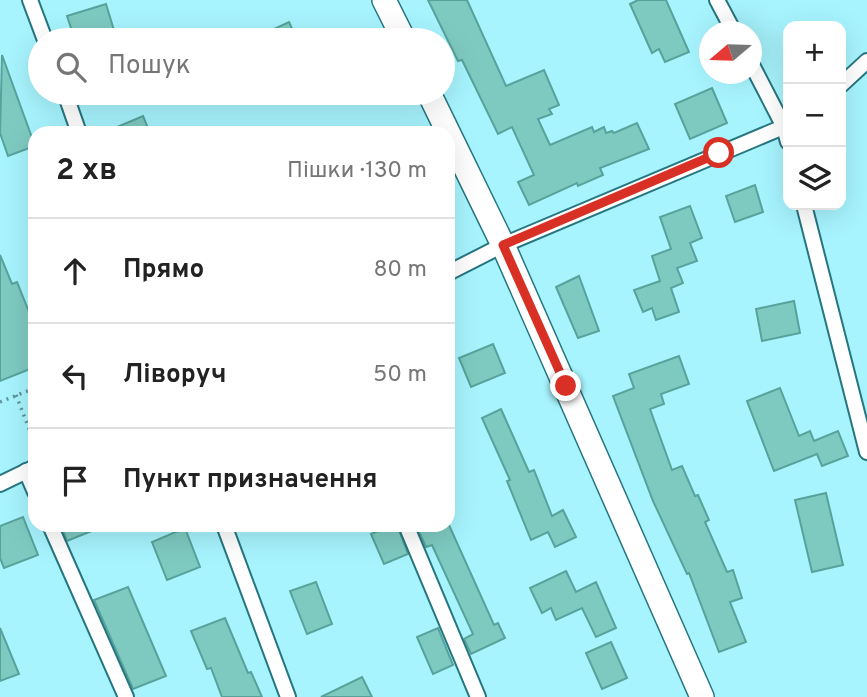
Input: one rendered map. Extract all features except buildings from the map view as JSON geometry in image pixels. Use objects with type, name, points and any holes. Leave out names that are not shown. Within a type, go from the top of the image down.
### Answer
[{"type":"main road","points":[[384,0],[398,28]]},
{"type":"main road","points":[[435,105],[445,126]]},
{"type":"main road","points":[[455,146],[503,245],[702,697]]},
{"type":"street","points":[[30,0],[40,28]]},
{"type":"street","points":[[717,0],[728,21]]},
{"type":"street","points":[[842,84],[867,61]]},
{"type":"street","points":[[762,84],[783,121]]},
{"type":"street","points":[[69,105],[77,126]]},
{"type":"street","points":[[455,269],[503,245],[783,127]]},
{"type":"street","points":[[805,210],[867,452]]},
{"type":"street","points":[[0,484],[28,470]]},
{"type":"street","points":[[53,532],[126,697]]},
{"type":"street","points":[[227,532],[288,697]]},
{"type":"street","points":[[409,532],[478,697]]},
{"type":"path","points":[[0,402],[28,391]]},
{"type":"path","points":[[16,395],[28,426]]},
{"type":"route","points":[[566,386],[503,245],[719,153]]}]
